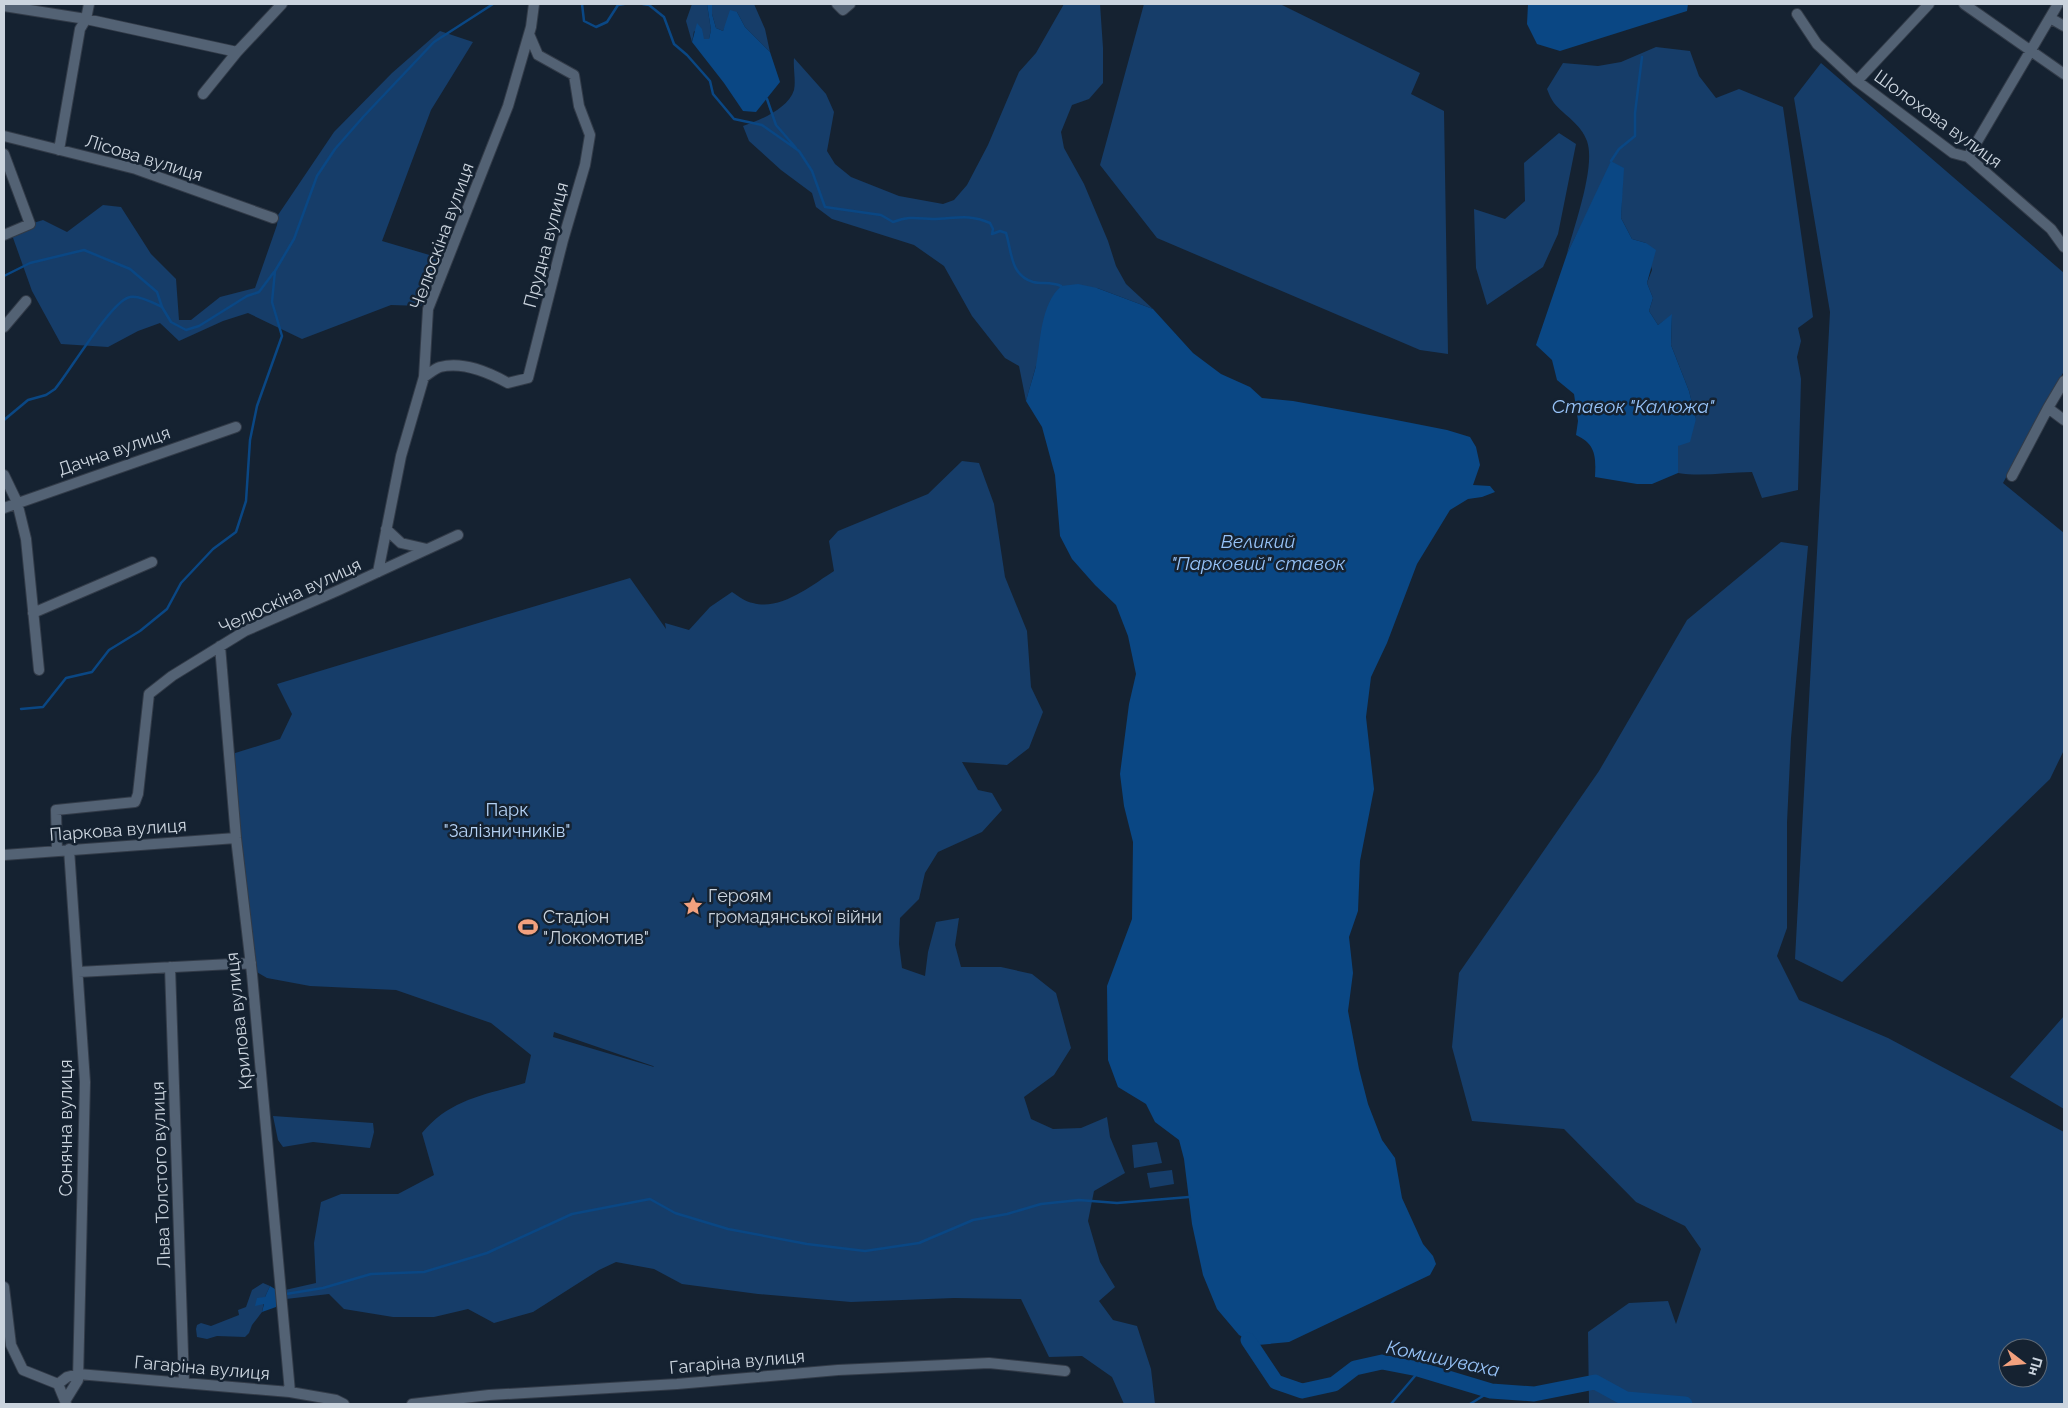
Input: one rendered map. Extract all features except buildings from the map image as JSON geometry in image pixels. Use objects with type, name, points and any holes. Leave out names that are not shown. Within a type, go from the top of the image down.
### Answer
[{"type":"street","points":[[59,150],[80,29],[86,19],[89,4]]},
{"type":"street","points":[[203,94],[237,52],[282,4]]},
{"type":"street","name":"Челюскіна вулиця","points":[[378,572],[401,456],[424,377],[428,309],[508,106],[529,34],[534,4]]},
{"type":"street","points":[[837,4],[843,10],[850,4]]},
{"type":"street","points":[[1857,81],[1930,4]]},
{"type":"street","points":[[1964,4],[2064,74]]},
{"type":"street","points":[[1968,157],[2058,4]]},
{"type":"street","points":[[4,6],[86,19],[237,52]]},
{"type":"street","name":"Шолохова вулиця","points":[[1797,14],[1817,44],[1857,81],[1953,153],[1968,157],[2052,229],[2064,247]]},
{"type":"street","points":[[2050,18],[2064,26]]},
{"type":"street","points":[[521,61],[538,55],[529,34]]},
{"type":"street","name":"Прудна вулиця","points":[[424,377],[438,368],[458,365],[491,374],[508,383],[528,378],[563,240],[585,165],[590,135],[578,106],[574,75],[538,55]]},
{"type":"street","name":"Лісова вулиця","points":[[4,136],[136,169],[273,218]]},
{"type":"street","points":[[4,154],[30,224],[4,235]]},
{"type":"street","points":[[4,327],[26,301]]},
{"type":"street","points":[[2012,476],[2064,381]]},
{"type":"street","points":[[2048,408],[2064,420]]},
{"type":"street","name":"Дачна вулиця","points":[[4,508],[236,427]]},
{"type":"street","points":[[4,476],[17,502],[26,540],[39,670]]},
{"type":"street","points":[[386,529],[401,544],[427,549]]},
{"type":"street","name":"Челюскіна вулиця","points":[[57,851],[56,810],[135,802],[138,794],[149,694],[172,676],[245,631],[458,535]]},
{"type":"street","points":[[33,613],[152,562]]},
{"type":"street","name":"Крилова вулиця","points":[[220,646],[236,838],[250,963],[290,1392]]},
{"type":"street","name":"Паркова вулиця","points":[[4,855],[236,838]]},
{"type":"street","name":"Сонячна вулиця","points":[[66,1403],[78,1380],[85,1082],[68,849]]},
{"type":"street","points":[[78,972],[250,963]]},
{"type":"street","name":"Льва Толстого вулиця","points":[[170,967],[184,1382]]},
{"type":"street","points":[[4,1286],[11,1345],[23,1370],[58,1384],[66,1403]]},
{"type":"street","name":"Гагаріна вулиця","points":[[412,1404],[489,1395],[677,1384],[876,1368],[989,1363],[1065,1371]]},
{"type":"street","points":[[58,1384],[67,1377],[78,1374]]},
{"type":"street","name":"Гагаріна вулиця","points":[[78,1374],[290,1392],[336,1400],[344,1404]]},
{"type":"green space","points":[[692,4],[707,4],[711,30],[709,39],[704,39],[694,31],[692,42],[686,21]]},
{"type":"green space","points":[[712,4],[754,4],[765,29],[770,52],[745,27],[737,12],[727,23],[723,31],[716,28],[712,14]]},
{"type":"green space","points":[[1064,4],[1100,4],[1103,83],[1089,99],[1072,105],[1061,132],[1064,148],[1084,184],[1108,241],[1116,266],[1126,284],[1153,309],[1097,288],[1036,366],[1026,401],[1019,366],[1005,358],[972,316],[944,266],[914,245],[832,219],[816,207],[812,193],[781,170],[749,141],[743,126],[773,113],[791,97],[795,86],[794,58],[826,94],[834,112],[827,151],[835,164],[851,177],[899,196],[943,204],[954,200],[967,185],[988,145],[1019,72],[1036,53]]},
{"type":"green space","points":[[1144,4],[1280,4],[1420,73],[1411,94],[1444,111],[1448,354],[1420,350],[1157,238],[1100,165]]},
{"type":"green space","points":[[440,31],[473,42],[431,110],[382,241],[443,259],[421,306],[391,305],[302,339],[248,313],[223,321],[179,341],[160,323],[138,331],[108,347],[61,344],[32,291],[12,235],[30,224],[43,220],[67,232],[103,205],[121,207],[151,254],[176,279],[179,320],[191,320],[220,297],[255,288],[277,225],[278,215],[334,132],[392,73]]},
{"type":"green space","points":[[1656,47],[1690,51],[1699,76],[1716,98],[1739,89],[1783,107],[1813,317],[1798,328],[1801,341],[1797,357],[1801,379],[1798,490],[1762,498],[1752,472],[1678,473],[1678,446],[1696,419],[1689,391],[1671,345],[1672,315],[1658,325],[1649,311],[1653,298],[1647,283],[1652,270],[1646,243],[1632,239],[1621,218],[1623,168],[1612,162],[1567,254],[1586,181],[1589,152],[1587,141],[1581,130],[1558,108],[1547,89],[1563,63],[1598,66],[1621,62]]},
{"type":"green space","points":[[1821,63],[2064,273],[2064,371],[2003,483],[2064,533],[2064,750],[2050,779],[1842,982],[1795,959],[1830,312],[1794,98]]},
{"type":"green space","points":[[1559,133],[1576,144],[1558,234],[1543,267],[1487,305],[1476,268],[1474,209],[1505,219],[1525,201],[1524,163]]},
{"type":"green space","name":"Парк \"Залізничників\"","points":[[962,461],[979,463],[994,504],[1005,577],[1027,631],[1031,687],[1043,712],[1029,748],[1007,765],[962,762],[978,790],[992,793],[1002,810],[982,832],[938,852],[925,873],[919,899],[900,918],[899,944],[902,968],[925,976],[928,952],[936,922],[959,918],[955,945],[961,967],[1001,967],[1032,974],[1056,993],[1071,1048],[1054,1075],[1024,1097],[1031,1119],[1053,1129],[1081,1128],[1107,1117],[1110,1137],[1125,1173],[1094,1191],[1088,1221],[1100,1262],[1115,1287],[1099,1301],[1113,1320],[1137,1326],[1151,1369],[1155,1404],[1124,1404],[1112,1377],[1082,1356],[1049,1357],[1021,1299],[954,1298],[851,1302],[758,1294],[682,1284],[654,1269],[616,1262],[599,1270],[533,1312],[494,1323],[468,1309],[434,1317],[393,1317],[344,1309],[329,1294],[286,1299],[285,1290],[316,1283],[314,1243],[321,1202],[341,1194],[398,1194],[434,1175],[422,1133],[456,1105],[482,1095],[525,1083],[531,1055],[491,1023],[396,990],[310,986],[267,978],[255,971],[232,754],[280,739],[292,714],[277,684],[630,578],[666,629],[665,623],[689,630],[710,607],[732,592],[742,599],[764,604],[785,600],[796,595],[834,571],[829,541],[838,531],[928,494]],"holes":[[[554,1032],[653,1066],[553,1037]]]},
{"type":"green space","points":[[1781,542],[1808,546],[1791,738],[1787,823],[1787,928],[1777,956],[1799,1000],[1888,1038],[2064,1132],[2064,1404],[1589,1404],[1588,1332],[1629,1303],[1668,1301],[1676,1324],[1701,1249],[1685,1226],[1636,1202],[1564,1129],[1472,1121],[1452,1047],[1459,973],[1599,771],[1687,620]]},
{"type":"green space","points":[[2064,1016],[2064,1109],[2010,1077]]},
{"type":"green space","points":[[273,1116],[373,1123],[374,1132],[370,1148],[313,1142],[283,1147],[278,1140]]},
{"type":"green space","points":[[1157,1142],[1162,1163],[1134,1168],[1132,1145]]},
{"type":"green space","points":[[1172,1170],[1174,1184],[1150,1188],[1147,1173]]},
{"type":"green space","points":[[263,1283],[270,1286],[265,1297],[262,1312],[245,1337],[217,1336],[207,1339],[197,1337],[197,1325],[201,1323],[211,1326],[239,1315],[238,1310],[246,1307],[252,1290]]},
{"type":"water","points":[[707,4],[712,4],[712,14],[716,28],[723,31],[730,10],[737,12],[745,27],[770,52],[780,82],[756,112],[743,111],[692,42],[697,23],[702,29],[704,39],[709,39],[711,30]]},
{"type":"water","points":[[1528,4],[1688,4],[1687,11],[1560,51],[1537,44],[1527,24]]},
{"type":"water","name":"Ставок \"Калюжа\"","points":[[1611,161],[1624,168],[1621,218],[1632,239],[1646,243],[1656,250],[1647,283],[1653,298],[1649,311],[1658,325],[1672,314],[1671,345],[1689,391],[1696,419],[1690,442],[1678,446],[1678,473],[1652,484],[1637,484],[1595,477],[1595,457],[1591,447],[1576,435],[1578,421],[1574,394],[1557,380],[1552,360],[1536,345],[1567,254]]},
{"type":"water","name":"Великий \"Парковий\" ставок","points":[[1078,284],[1097,288],[1153,309],[1193,353],[1221,374],[1250,387],[1262,398],[1293,401],[1386,418],[1447,430],[1470,437],[1476,447],[1480,465],[1473,485],[1490,486],[1495,492],[1482,497],[1468,499],[1450,510],[1417,564],[1387,643],[1371,677],[1366,717],[1374,789],[1360,861],[1358,911],[1349,937],[1353,973],[1348,1011],[1368,1104],[1382,1140],[1395,1158],[1402,1198],[1423,1244],[1433,1256],[1436,1264],[1430,1275],[1289,1342],[1258,1345],[1239,1335],[1217,1309],[1203,1275],[1192,1224],[1184,1159],[1179,1140],[1155,1122],[1146,1104],[1118,1087],[1108,1060],[1107,986],[1132,919],[1133,842],[1124,806],[1120,774],[1129,704],[1136,674],[1128,636],[1116,605],[1072,559],[1060,536],[1055,475],[1042,427],[1026,401],[1036,366],[1042,324],[1049,303],[1061,286]]},
{"type":"water","points":[[270,1286],[279,1295],[276,1307],[262,1312],[264,1304],[255,1306],[257,1298],[265,1297]]},
{"type":"waterway","points":[[21,709],[43,707],[66,678],[92,672],[109,650],[140,631],[167,609],[181,583],[213,549],[236,532],[246,501],[250,440],[257,406],[282,336],[272,302],[275,271],[294,239],[317,176],[335,149],[434,42],[493,4]]},
{"type":"waterway","points":[[582,4],[584,21],[596,27],[607,22],[618,5],[624,4]]},
{"type":"waterway","points":[[643,4],[649,5],[664,17],[674,44],[687,55],[710,81],[713,94],[734,119],[762,125],[799,151],[812,171],[825,207],[881,215],[893,222],[912,218],[968,217],[982,220],[990,223],[993,229],[992,234],[1000,231],[1006,233],[1013,262],[1025,279],[1061,286]]},
{"type":"waterway","points":[[1611,161],[1619,149],[1635,136],[1635,113],[1642,57]]},
{"type":"waterway","points":[[767,99],[776,125],[796,148]]},
{"type":"waterway","points":[[4,276],[30,263],[84,250],[130,269],[157,292],[162,307],[171,322],[186,330],[199,326],[247,296],[259,292],[274,272]]},
{"type":"waterway","points":[[4,420],[28,400],[46,395],[55,389],[102,323],[122,301],[130,297],[138,297],[162,307]]},
{"type":"waterway","points":[[286,1294],[323,1288],[371,1274],[424,1272],[487,1253],[572,1214],[650,1199],[675,1213],[728,1229],[807,1244],[865,1251],[919,1243],[973,1220],[1007,1214],[1041,1204],[1079,1200],[1117,1203],[1189,1197]]},
{"type":"waterway","name":"Комишуваха","points":[[1248,1340],[1276,1382],[1302,1391],[1334,1384],[1355,1368],[1382,1362],[1418,1369],[1491,1391],[1534,1394],[1595,1382],[1626,1399],[1685,1404]]},
{"type":"waterway","points":[[1391,1404],[1420,1370]]},
{"type":"waterway","points":[[1470,1404],[1491,1391]]},
{"type":"place","name":"Героям громадянської війни","points":[[693,906]]},
{"type":"place","name":"Стадіон \"Локомотив\"","points":[[528,927]]}]
